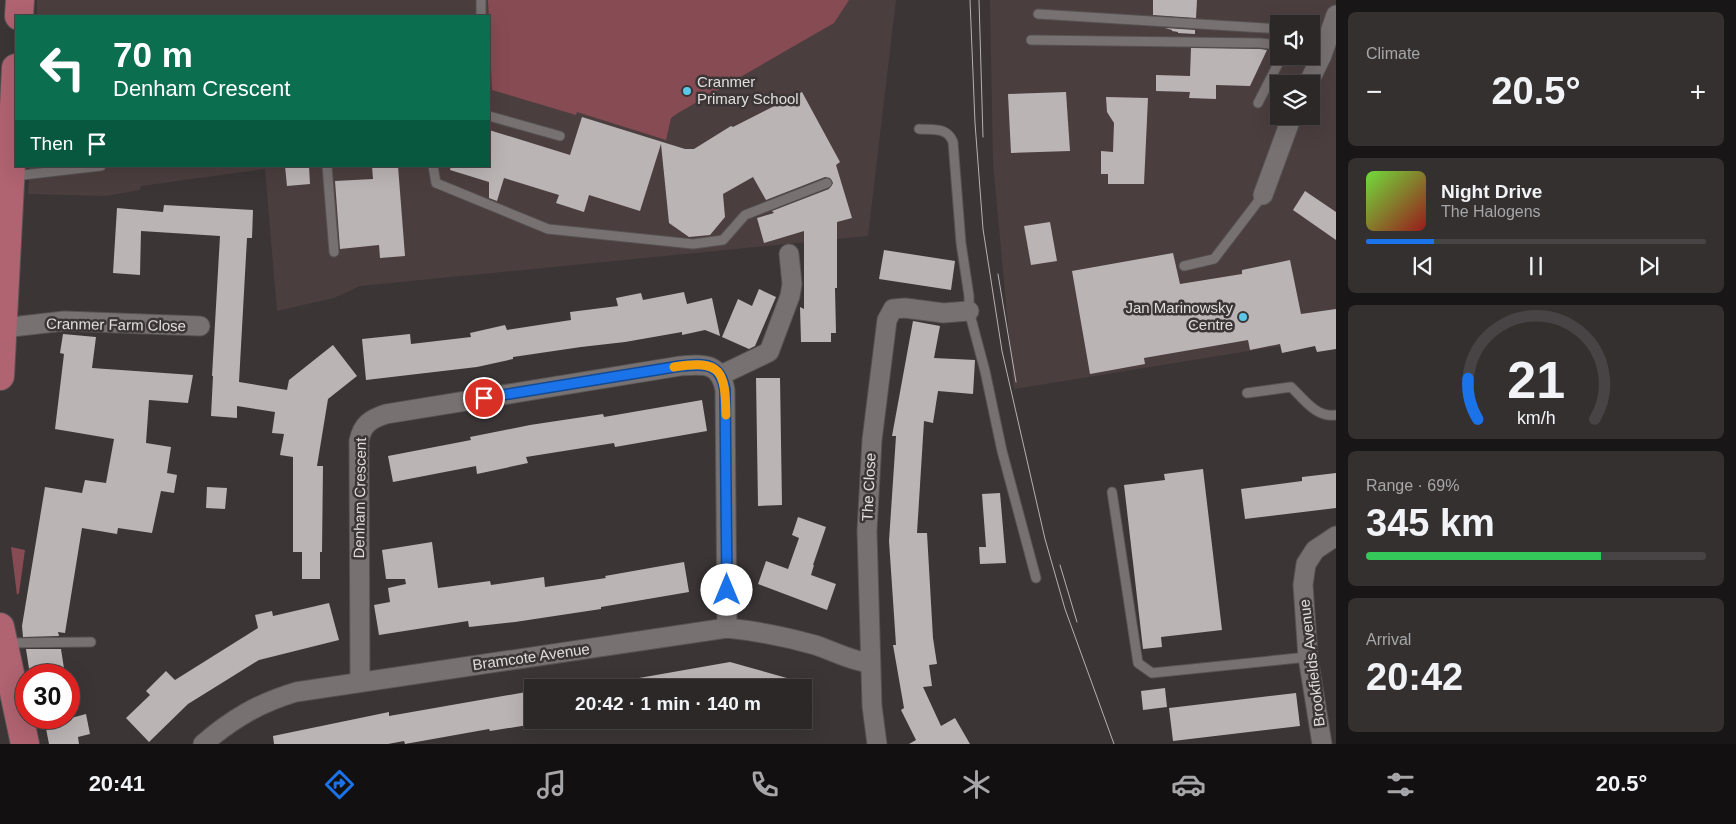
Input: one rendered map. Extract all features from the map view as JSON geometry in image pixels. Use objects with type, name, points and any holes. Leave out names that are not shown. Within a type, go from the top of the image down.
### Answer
[{"type":"main road","points":[[19,15],[20,0]]},
{"type":"main road","points":[[0,376],[15,101]]},
{"type":"main road","points":[[2,635],[5,676],[25,744]]},
{"type":"street","points":[[1320,35],[1336,15]]},
{"type":"street","points":[[0,80],[15,82]]},
{"type":"street","points":[[1263,195],[1289,125]]},
{"type":"street","points":[[727,628],[725,390],[721,375],[769,352],[790,296],[792,277],[790,254]]},
{"type":"street","name":"The Close","points":[[877,744],[872,706],[867,530],[872,440],[887,320],[893,309],[905,308],[943,313],[969,311]]},
{"type":"street","name":"Cranmer Farm Close","points":[[3,328],[64,321],[200,326]]},
{"type":"street","name":"Denham Crescent","points":[[360,682],[358,441],[360,432],[370,420],[386,414],[680,366],[703,364],[715,369],[721,375]]},
{"type":"street","name":"Brookfields Avenue","points":[[1322,744],[1308,657],[1303,585],[1306,564],[1315,550],[1336,536]]},
{"type":"street","name":"Bramcote Avenue","points":[[207,743],[240,716],[267,701],[296,692],[727,628],[787,638],[870,663]]},
{"type":"lane","points":[[481,0],[481,15]]},
{"type":"lane","points":[[1038,14],[1270,28]]},
{"type":"lane","points":[[1031,40],[1270,45]]},
{"type":"lane","points":[[1258,103],[1277,65]]},
{"type":"lane","points":[[490,116],[560,136]]},
{"type":"lane","points":[[920,129],[943,131],[950,135],[953,142],[961,243],[969,296],[969,311],[985,371],[1002,451],[1036,578]]},
{"type":"lane","points":[[11,176],[92,167]]},
{"type":"lane","points":[[327,167],[334,252]]},
{"type":"lane","points":[[433,167],[436,183],[548,229],[693,244],[723,240],[745,215],[827,183]]},
{"type":"lane","points":[[1184,266],[1214,259],[1263,195]]},
{"type":"lane","points":[[1247,393],[1291,387],[1313,410],[1329,416],[1336,415]]},
{"type":"lane","points":[[1112,492],[1138,663],[1152,673],[1308,657]]},
{"type":"lane","points":[[2,635],[91,642]]},
{"type":"shaded area","name":"Cranmer Primary School","points":[[37,0],[896,0],[868,236],[360,286],[334,298],[277,311],[265,169],[141,186],[140,190],[106,196],[28,194],[30,167],[490,167],[490,15],[37,15]]},
{"type":"shaded area","points":[[488,0],[849,0],[834,23],[671,118],[666,140],[577,112],[576,115],[492,90]]},
{"type":"shaded area","points":[[990,0],[1336,0],[1336,337],[1014,389],[993,163]]},
{"type":"shaded area","points":[[11,547],[25,550],[19,593],[17,595]]},
{"type":"building","points":[[1153,0],[1197,0],[1196,18],[1153,15]]},
{"type":"building","points":[[1165,28],[1195,30],[1195,34],[1178,33]]},
{"type":"building","points":[[1191,48],[1267,50],[1250,86],[1216,85],[1216,99],[1189,98],[1190,92],[1156,91],[1156,75],[1190,76]]},
{"type":"building","name":"Cranmer Primary School","points":[[802,92],[840,162],[836,165],[852,218],[837,222],[836,333],[831,333],[831,342],[801,342],[800,307],[804,309],[804,231],[764,243],[757,218],[774,213],[772,211],[829,189],[833,183],[830,178],[825,177],[766,200],[753,177],[723,194],[725,217],[710,235],[689,237],[669,223],[661,144],[640,211],[589,195],[584,212],[556,203],[559,195],[504,178],[497,201],[489,198],[489,182],[450,170],[451,167],[490,167],[490,130],[570,155],[582,117],[685,149],[694,149],[731,126],[733,127]]},
{"type":"building","points":[[1066,92],[1070,151],[1011,153],[1008,94]]},
{"type":"building","points":[[1106,97],[1148,98],[1144,184],[1108,184],[1108,174],[1101,174],[1101,151],[1113,152],[1114,123],[1107,112]]},
{"type":"building","points":[[285,167],[309,167],[310,184],[287,186]]},
{"type":"building","points":[[372,167],[398,167],[405,256],[380,258],[379,245],[340,249],[335,181],[373,179]]},
{"type":"building","points":[[1305,191],[1336,212],[1336,240],[1293,210]]},
{"type":"building","points":[[164,205],[253,210],[252,238],[247,238],[239,382],[287,390],[289,380],[333,345],[357,376],[328,399],[317,466],[323,466],[320,579],[302,579],[302,552],[293,552],[293,457],[280,455],[284,434],[272,433],[275,412],[237,406],[237,418],[211,416],[220,236],[141,231],[140,275],[113,273],[117,208],[163,212]]},
{"type":"building","points":[[1050,222],[1057,261],[1031,265],[1024,226]]},
{"type":"building","points":[[884,250],[955,261],[951,290],[879,279]]},
{"type":"building","name":"Jan Marinowsky Centre","points":[[1173,253],[1180,284],[1242,274],[1242,270],[1290,260],[1301,314],[1336,309],[1336,349],[1317,352],[1315,346],[1282,353],[1280,344],[1250,350],[1248,340],[1144,358],[1145,364],[1090,374],[1072,271]]},
{"type":"building","points":[[759,289],[776,297],[755,346],[749,349],[722,337],[738,299],[752,306]]},
{"type":"building","points":[[684,292],[687,304],[712,298],[720,336],[705,330],[682,335],[682,332],[625,342],[513,357],[513,359],[477,367],[366,380],[362,339],[410,334],[411,344],[471,337],[470,333],[505,325],[507,330],[571,320],[570,312],[618,306],[616,298],[641,293],[643,300]]},
{"type":"building","points":[[913,321],[940,326],[934,358],[975,360],[973,394],[938,391],[933,423],[924,421],[917,533],[927,533],[933,638],[937,664],[929,665],[932,686],[923,687],[941,726],[955,718],[970,744],[909,744],[916,740],[901,710],[904,708],[893,645],[896,645],[889,541],[896,436],[892,436]]},
{"type":"building","points":[[63,334],[96,337],[92,368],[193,375],[188,403],[149,400],[146,443],[171,447],[167,473],[177,475],[174,493],[161,491],[152,533],[118,528],[117,534],[82,528],[65,633],[58,632],[59,636],[23,637],[22,626],[45,487],[82,493],[85,480],[106,483],[114,439],[55,429],[64,354],[60,353]]},
{"type":"building","points":[[756,378],[780,378],[782,505],[758,506]]},
{"type":"building","points":[[702,400],[707,431],[615,447],[614,443],[526,457],[528,463],[477,474],[476,466],[393,482],[388,456],[471,440],[470,437],[530,425],[603,414],[604,417]]},
{"type":"building","points":[[1203,469],[1222,630],[1161,637],[1162,647],[1143,649],[1124,485],[1165,480],[1164,474]]},
{"type":"building","points":[[1336,473],[1336,508],[1245,519],[1241,489],[1302,481],[1302,477]]},
{"type":"building","points":[[207,487],[227,488],[225,509],[206,508]]},
{"type":"building","points":[[1000,493],[1006,563],[980,564],[979,547],[986,547],[982,494]]},
{"type":"building","points":[[798,517],[826,527],[811,575],[836,584],[827,610],[758,584],[766,561],[788,569],[799,538],[792,535]]},
{"type":"building","points":[[432,542],[438,588],[490,581],[491,585],[544,577],[545,587],[606,578],[605,576],[684,562],[689,592],[601,607],[601,609],[515,622],[469,627],[468,621],[379,635],[374,605],[390,602],[388,588],[406,584],[405,579],[386,579],[382,550]]},
{"type":"building","points":[[329,603],[339,640],[259,660],[188,704],[149,742],[126,718],[150,695],[146,691],[166,671],[175,680],[258,628],[255,615],[272,611],[273,616]]},
{"type":"building","points":[[26,649],[61,649],[63,664],[28,664]]},
{"type":"building","points":[[730,662],[790,679],[639,679]]},
{"type":"building","points":[[1165,688],[1167,707],[1143,710],[1141,691]]},
{"type":"building","points":[[524,692],[524,726],[490,731],[489,729],[405,744],[404,741],[388,744],[274,744],[273,736],[389,712],[389,716]]},
{"type":"building","points":[[1296,693],[1300,726],[1173,741],[1169,708]]},
{"type":"building","points":[[86,714],[90,734],[78,737],[79,744],[49,744],[46,729],[80,729],[80,716]]},
{"type":"tram line","points":[[970,0],[975,123],[983,229],[1002,351],[1045,539],[1065,609],[1114,744]]},
{"type":"tram line","points":[[979,0],[983,137]]},
{"type":"tram line","points":[[998,274],[1016,382]]},
{"type":"tram line","points":[[1060,565],[1077,622]]},
{"type":"slow traffic","points":[[674,367],[703,364],[715,369],[724,381],[726,415]]},
{"type":"place","name":"Cranmer Primary School","points":[[687,91]]},
{"type":"place","name":"Jan Marinowsky Centre","points":[[1243,317]]},
{"type":"route","points":[[484,398],[680,366],[703,364],[715,369],[724,381],[725,390],[727,590]]}]
